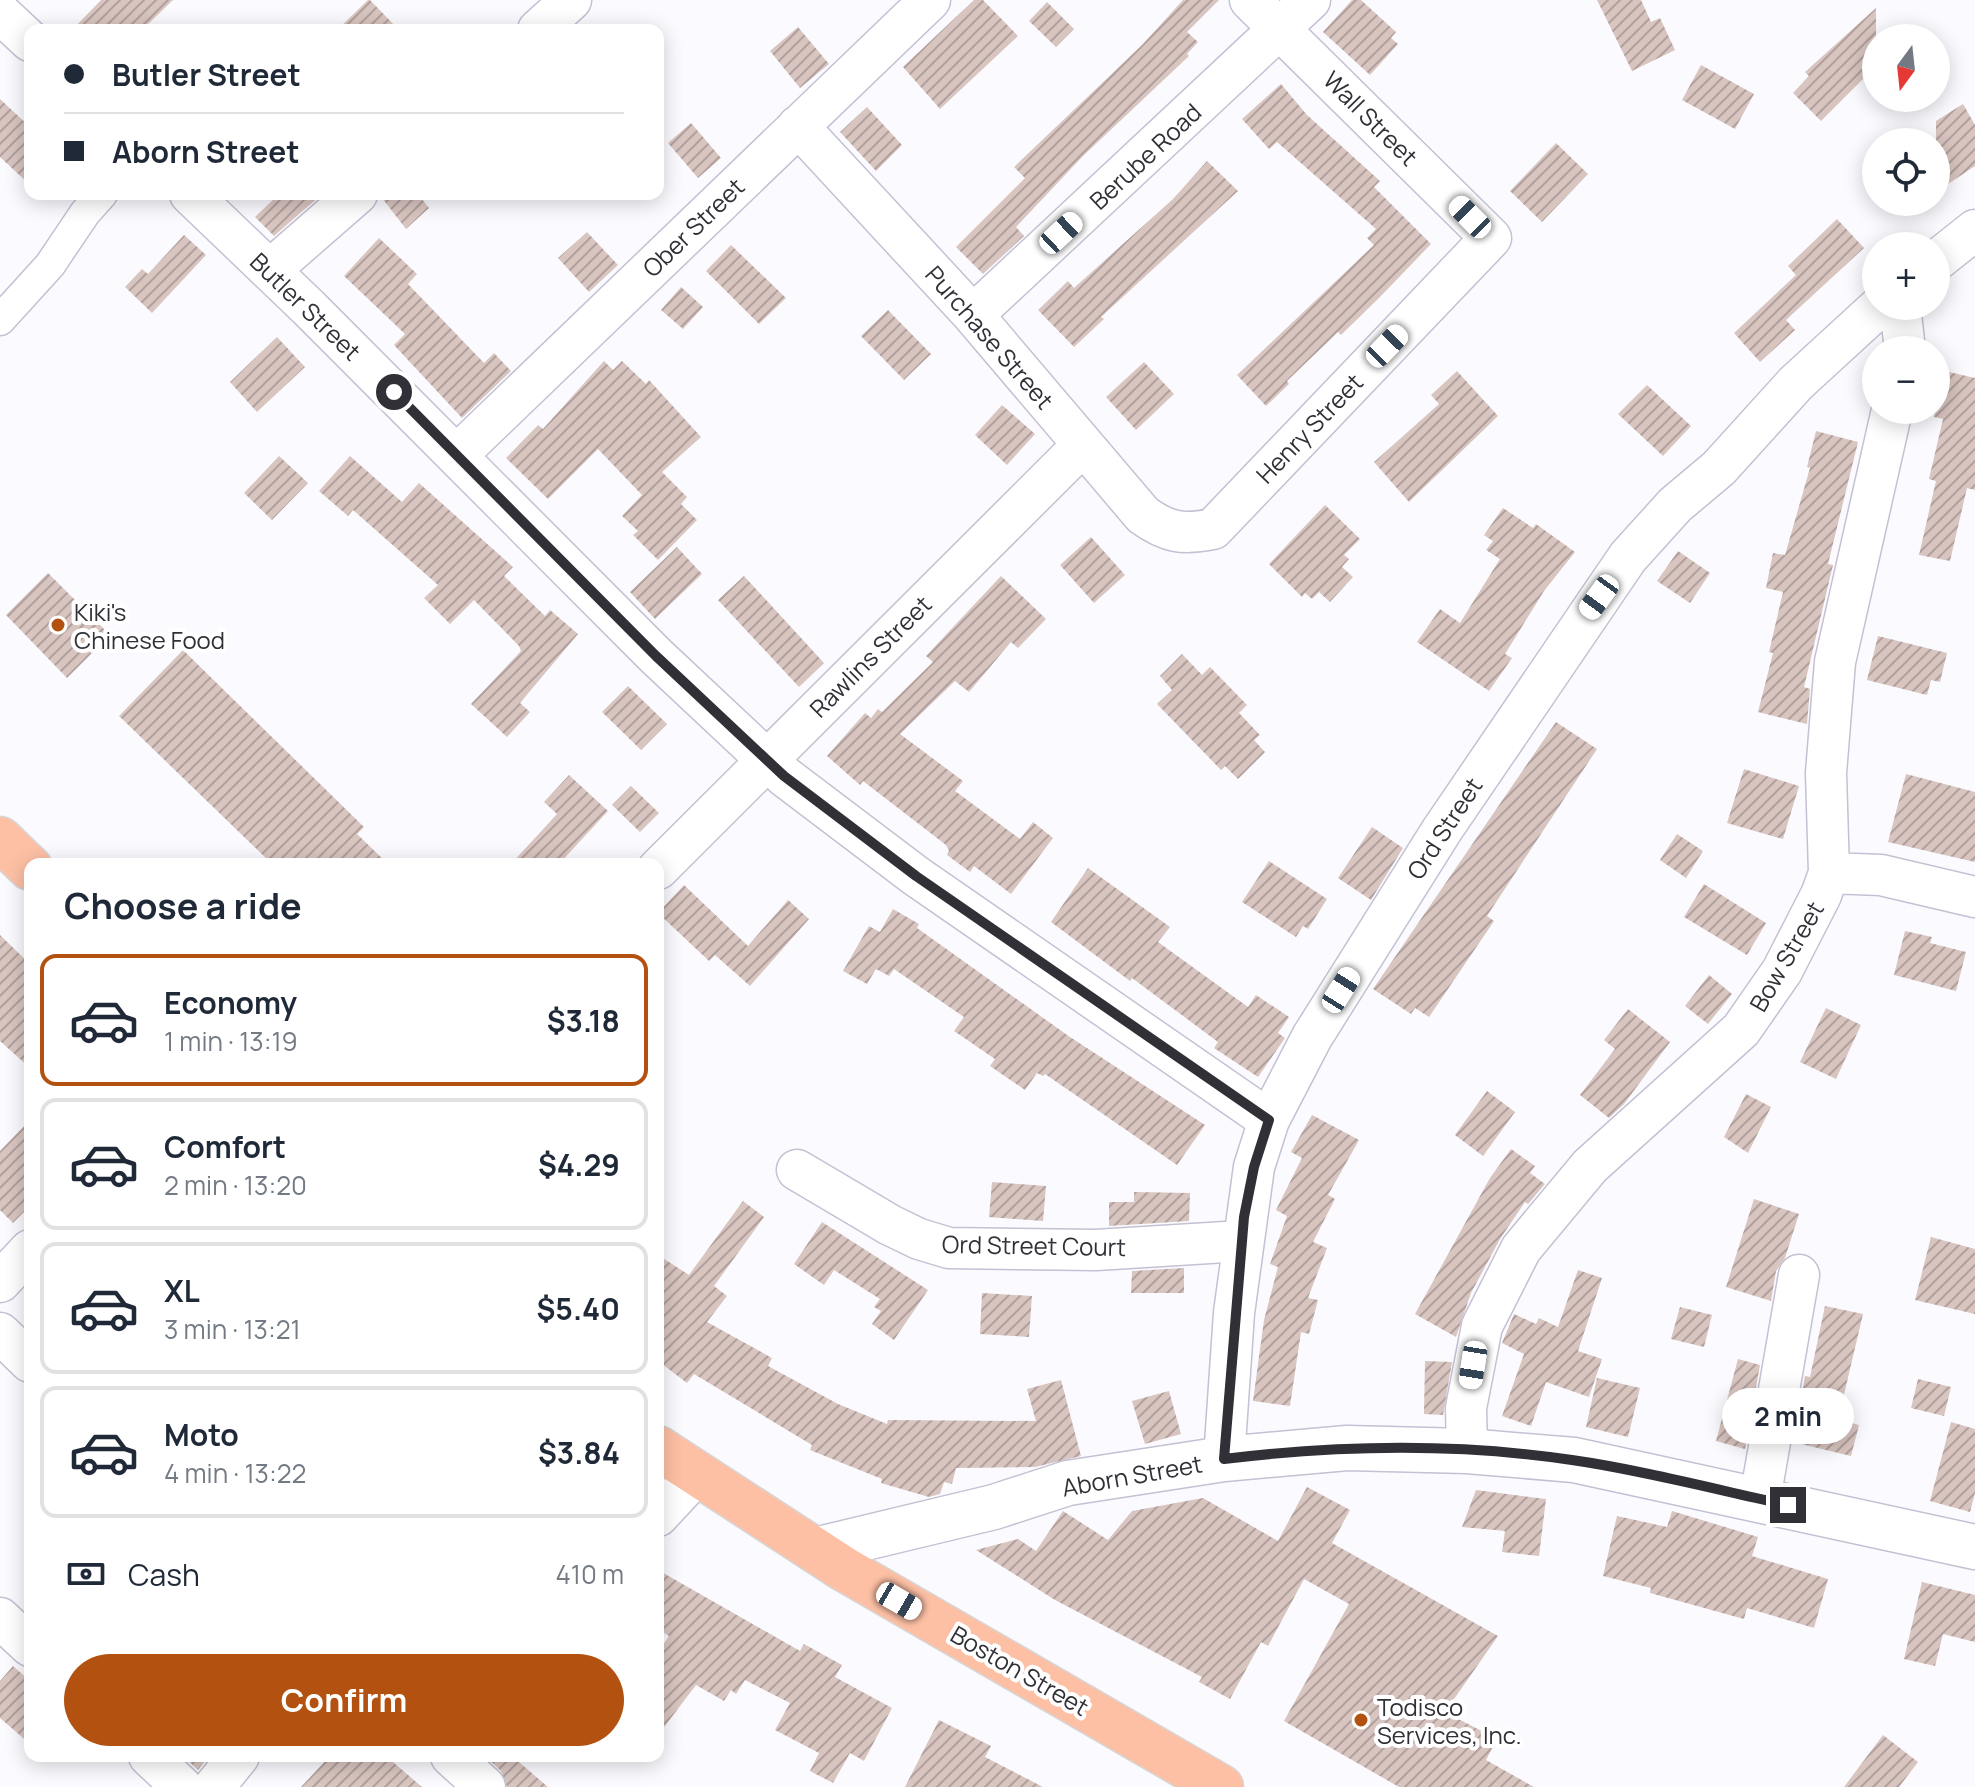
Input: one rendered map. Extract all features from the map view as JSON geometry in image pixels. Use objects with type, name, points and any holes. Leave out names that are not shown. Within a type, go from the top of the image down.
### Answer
[{"type":"main road","points":[[0,839],[24,862]]},
{"type":"main road","name":"Boston Street","points":[[664,1452],[815,1550],[1221,1787]]},
{"type":"street","points":[[545,24],[571,0]]},
{"type":"street","name":"Ober Street","points":[[457,455],[930,0]]},
{"type":"street","name":"Wall Street","points":[[1250,0],[1491,238]]},
{"type":"street","name":"Berube Road","points":[[973,315],[1310,0]]},
{"type":"street","name":"Purchase Street","points":[[798,126],[973,315],[1143,515],[1162,529],[1186,535]]},
{"type":"street","points":[[0,320],[50,265],[97,200]]},
{"type":"street","name":"Butler Street","points":[[196,200],[457,455],[656,656],[766,759],[916,876],[1269,1120]]},
{"type":"street","points":[[270,270],[350,200]]},
{"type":"street","points":[[1950,250],[1975,230]]},
{"type":"street","name":"Henry Street","points":[[1186,535],[1213,529],[1491,238]]},
{"type":"street","name":"Ord Street","points":[[1224,1459],[1242,1241],[1254,1167],[1269,1120],[1312,1037],[1487,762],[1628,557],[1675,505],[1719,468],[1796,383],[1865,320]]},
{"type":"street","name":"Bow Street","points":[[1467,1451],[1466,1408],[1482,1326],[1521,1249],[1590,1166],[1671,1091],[1708,1062],[1754,1014],[1782,971],[1829,873],[1826,773],[1835,662],[1889,424]]},
{"type":"street","name":"Rawlins Street","points":[[664,863],[1083,445]]},
{"type":"street","points":[[1829,873],[1881,875],[1975,897]]},
{"type":"street","name":"Ord Street Court","points":[[797,1170],[890,1225],[919,1239],[949,1248],[1096,1250],[1242,1241]]},
{"type":"street","points":[[0,1282],[24,1256]]},
{"type":"street","points":[[1760,1499],[1799,1275]]},
{"type":"street","points":[[0,1333],[24,1356]]},
{"type":"street","name":"Aborn Street","points":[[815,1550],[994,1507],[1068,1483],[1224,1459],[1347,1448],[1467,1451],[1574,1460],[1975,1547]]},
{"type":"street","points":[[664,1510],[697,1474]]},
{"type":"street","points":[[0,1618],[24,1640]]},
{"type":"street","points":[[155,1762],[182,1787]]},
{"type":"street","points":[[214,1787],[234,1762]]},
{"type":"street","points":[[458,1762],[485,1787]]},
{"type":"building","points":[[101,0],[173,0],[148,24],[78,24]]},
{"type":"building","points":[[370,0],[393,24],[343,24]]},
{"type":"building","points":[[974,0],[983,0],[1018,36],[940,109],[903,67]]},
{"type":"building","points":[[1183,0],[1219,0],[1187,32],[1198,42],[1187,54],[1189,56],[1083,156],[1016,227],[1024,236],[983,274],[956,247],[1025,178],[1014,167],[1142,45]]},
{"type":"building","points":[[1352,0],[1361,0],[1396,32],[1391,38],[1398,44],[1370,75],[1323,32]]},
{"type":"building","points":[[1597,0],[1641,0],[1651,22],[1660,18],[1675,50],[1632,71]]},
{"type":"building","points":[[1047,2],[1074,29],[1056,47],[1029,21]]},
{"type":"building","points":[[1876,8],[1876,24],[1862,24],[1862,80],[1821,121],[1793,93],[1809,76],[1805,72]]},
{"type":"building","points":[[798,27],[829,64],[800,88],[770,51]]},
{"type":"building","points":[[1701,65],[1754,94],[1735,129],[1682,100]]},
{"type":"building","points":[[1281,84],[1307,115],[1380,181],[1374,187],[1431,244],[1341,335],[1338,332],[1287,381],[1289,384],[1266,406],[1237,375],[1374,245],[1367,238],[1376,229],[1277,142],[1269,149],[1242,119]]},
{"type":"building","points":[[0,99],[24,121],[24,179],[0,157]]},
{"type":"building","points":[[1963,104],[1975,125],[1975,166],[1950,183],[1950,128],[1936,128],[1936,121]]},
{"type":"building","points":[[867,107],[902,145],[876,171],[840,132]]},
{"type":"building","points":[[691,123],[721,158],[698,178],[668,143]]},
{"type":"building","points":[[1556,143],[1588,174],[1542,222],[1510,191]]},
{"type":"building","points":[[1207,161],[1238,191],[1101,317],[1104,319],[1074,347],[1038,310],[1068,281],[1074,288],[1173,199]]},
{"type":"building","points":[[273,200],[315,200],[274,236],[255,217]]},
{"type":"building","points":[[384,200],[423,200],[429,208],[406,229]]},
{"type":"building","points":[[1837,219],[1862,246],[1862,250],[1786,320],[1795,330],[1760,362],[1734,333],[1796,275],[1788,266]]},
{"type":"building","points":[[587,232],[618,265],[589,292],[558,258]]},
{"type":"building","points":[[184,235],[206,255],[152,313],[125,287],[142,269],[148,274]]},
{"type":"building","points":[[379,238],[417,274],[408,284],[484,363],[494,353],[511,371],[462,418],[394,345],[405,334],[344,276]]},
{"type":"building","points":[[731,245],[786,298],[759,324],[706,271]]},
{"type":"building","points":[[681,287],[703,307],[683,329],[661,310]]},
{"type":"building","points":[[888,310],[931,354],[904,380],[861,336]]},
{"type":"building","points":[[277,337],[305,367],[257,412],[230,382]]},
{"type":"building","points":[[604,361],[613,370],[622,361],[646,384],[649,380],[701,437],[662,472],[687,497],[681,504],[697,520],[658,560],[633,535],[638,531],[622,516],[642,495],[598,449],[548,499],[506,458],[538,425],[543,429]]},
{"type":"building","points":[[1144,362],[1174,394],[1136,430],[1106,397]]},
{"type":"building","points":[[1457,371],[1498,416],[1409,502],[1374,462],[1439,404],[1431,395]]},
{"type":"building","points":[[1950,372],[1975,378],[1975,490],[1967,488],[1950,561],[1919,555],[1936,481],[1929,479],[1942,424],[1950,424]]},
{"type":"building","points":[[1647,385],[1691,426],[1663,456],[1618,414]]},
{"type":"building","points":[[1002,405],[1035,434],[1007,465],[975,435]]},
{"type":"building","points":[[1816,431],[1858,442],[1828,564],[1833,565],[1804,687],[1810,689],[1807,724],[1758,712],[1773,653],[1769,652],[1783,592],[1766,588],[1773,553],[1785,555],[1810,468],[1807,467]]},
{"type":"building","points":[[279,456],[308,483],[272,520],[244,493]]},
{"type":"building","points":[[350,456],[402,502],[419,483],[513,567],[504,576],[545,616],[550,610],[578,634],[520,703],[530,712],[507,737],[471,704],[521,651],[519,646],[474,600],[450,624],[424,598],[438,585],[353,510],[348,516],[319,491]]},
{"type":"building","points":[[1325,505],[1360,539],[1344,555],[1349,559],[1342,567],[1353,577],[1330,602],[1319,592],[1312,599],[1305,593],[1302,597],[1269,564]]},
{"type":"building","points":[[1503,508],[1533,528],[1536,524],[1575,552],[1544,591],[1505,654],[1512,658],[1489,691],[1417,642],[1440,609],[1460,623],[1500,559],[1486,550],[1493,541],[1484,535]]},
{"type":"building","points":[[1091,537],[1125,575],[1094,603],[1060,565]]},
{"type":"building","points":[[677,547],[702,574],[655,619],[630,592]]},
{"type":"building","points":[[1678,551],[1710,573],[1690,603],[1657,581]]},
{"type":"building","name":"Kiki's Chinese Food","points":[[48,573],[110,635],[67,678],[6,615]]},
{"type":"building","points":[[744,576],[824,663],[799,687],[718,600]]},
{"type":"building","points":[[1001,576],[1046,619],[1018,648],[1011,642],[969,692],[955,681],[900,734],[963,781],[955,791],[1020,839],[1033,822],[1053,838],[1011,894],[974,866],[970,872],[947,855],[946,845],[863,781],[860,785],[827,756],[865,713],[871,718],[878,709],[882,712],[933,662],[926,656]]},
{"type":"building","points":[[1878,636],[1947,653],[1940,682],[1931,680],[1927,695],[1867,680]]},
{"type":"building","points":[[183,650],[364,827],[357,834],[382,858],[266,858],[119,716]]},
{"type":"building","points":[[1182,654],[1202,675],[1210,667],[1247,705],[1239,713],[1260,735],[1254,740],[1265,752],[1238,779],[1225,766],[1221,770],[1157,704],[1172,690],[1160,676]]},
{"type":"building","points":[[628,686],[667,724],[641,750],[602,712]]},
{"type":"building","points":[[1556,722],[1597,749],[1487,916],[1494,921],[1429,1017],[1415,1008],[1411,1014],[1373,989]]},
{"type":"building","points":[[1744,769],[1799,786],[1783,839],[1727,823]]},
{"type":"building","points":[[1906,774],[1975,792],[1975,862],[1888,842]]},
{"type":"building","points":[[569,775],[608,811],[565,858],[517,858],[557,814],[544,802]]},
{"type":"building","points":[[631,786],[659,813],[640,832],[612,805]]},
{"type":"building","points":[[1372,827],[1403,848],[1371,900],[1338,878]]},
{"type":"building","points":[[1677,834],[1703,851],[1686,878],[1660,860]]},
{"type":"building","points":[[1269,861],[1327,899],[1308,929],[1303,926],[1296,937],[1242,902]]},
{"type":"building","points":[[1088,868],[1170,927],[1158,942],[1248,1007],[1256,995],[1289,1017],[1278,1033],[1285,1038],[1258,1077],[1214,1048],[1218,1042],[1051,922]]},
{"type":"building","points":[[1704,884],[1766,923],[1747,955],[1684,917]]},
{"type":"building","points":[[684,885],[748,946],[788,900],[809,919],[750,986],[715,955],[709,961],[664,919],[664,907]]},
{"type":"building","points":[[893,909],[919,924],[917,928],[1070,1037],[1205,1125],[1177,1165],[1045,1074],[1037,1073],[1025,1090],[990,1066],[995,1059],[954,1031],[964,1017],[894,969],[889,976],[876,969],[867,984],[843,971],[869,926],[880,932]]},
{"type":"building","points":[[1905,931],[1932,937],[1930,943],[1966,952],[1956,991],[1894,975]]},
{"type":"building","points":[[0,935],[24,958],[24,1063],[0,1041]]},
{"type":"building","points":[[1709,975],[1732,994],[1708,1024],[1685,1006]]},
{"type":"building","points":[[1826,1008],[1861,1025],[1836,1079],[1800,1062]]},
{"type":"building","points":[[1628,1009],[1670,1042],[1624,1104],[1609,1118],[1580,1095],[1615,1049],[1604,1040]]},
{"type":"building","points":[[1487,1091],[1515,1112],[1483,1156],[1455,1135]]},
{"type":"building","points":[[1746,1094],[1771,1107],[1748,1153],[1724,1137]]},
{"type":"building","points":[[1312,1115],[1359,1140],[1328,1195],[1335,1199],[1313,1242],[1327,1248],[1308,1298],[1318,1300],[1309,1334],[1301,1332],[1290,1406],[1253,1401],[1264,1320],[1278,1267],[1270,1264],[1287,1216],[1276,1210],[1302,1158],[1291,1152]]},
{"type":"building","points":[[24,1126],[24,1212],[13,1223],[0,1210],[0,1151]]},
{"type":"building","points":[[1511,1149],[1535,1166],[1530,1173],[1545,1184],[1528,1204],[1525,1202],[1500,1239],[1471,1293],[1456,1337],[1415,1314],[1490,1178]]},
{"type":"building","points":[[992,1182],[1046,1186],[1043,1221],[989,1217]]},
{"type":"building","points":[[1134,1192],[1190,1193],[1189,1221],[1109,1226],[1109,1202],[1134,1202]]},
{"type":"building","points":[[1754,1199],[1799,1214],[1785,1258],[1776,1271],[1771,1301],[1726,1287]]},
{"type":"building","points":[[743,1201],[764,1217],[714,1286],[727,1296],[707,1322],[772,1358],[768,1366],[838,1404],[887,1424],[888,1420],[1036,1421],[1027,1389],[1061,1380],[1081,1456],[1035,1467],[956,1468],[952,1484],[944,1482],[940,1494],[929,1497],[881,1483],[882,1479],[810,1450],[812,1445],[694,1374],[687,1383],[664,1366],[664,1259],[689,1275]]},
{"type":"building","points":[[822,1222],[928,1290],[894,1340],[872,1324],[881,1311],[874,1307],[880,1299],[834,1270],[824,1285],[794,1264]]},
{"type":"building","points":[[1931,1237],[1975,1249],[1975,1314],[1915,1300]]},
{"type":"building","points":[[1184,1268],[1184,1293],[1131,1293],[1132,1271]]},
{"type":"building","points":[[1578,1270],[1602,1278],[1578,1351],[1602,1359],[1589,1397],[1546,1382],[1531,1426],[1502,1416],[1524,1354],[1502,1343],[1514,1314],[1536,1324],[1539,1318],[1558,1327]]},
{"type":"building","points":[[982,1293],[1032,1296],[1029,1337],[980,1334]]},
{"type":"building","points":[[1825,1306],[1863,1314],[1838,1420],[1859,1425],[1851,1456],[1793,1442],[1805,1376],[1810,1377]]},
{"type":"building","points":[[1680,1307],[1712,1315],[1704,1347],[1671,1339]]},
{"type":"building","points":[[1738,1359],[1760,1365],[1745,1449],[1716,1441]]},
{"type":"building","points":[[1425,1361],[1452,1362],[1443,1415],[1424,1414]]},
{"type":"building","points":[[1597,1378],[1640,1388],[1628,1437],[1586,1427]]},
{"type":"building","points":[[1918,1379],[1951,1387],[1944,1416],[1911,1408]]},
{"type":"building","points":[[1169,1391],[1181,1434],[1145,1444],[1132,1401]]},
{"type":"building","points":[[1951,1422],[1975,1429],[1975,1493],[1970,1512],[1930,1501]]},
{"type":"building","points":[[1307,1487],[1350,1510],[1332,1543],[1498,1636],[1445,1712],[1497,1739],[1486,1760],[1534,1787],[1399,1787],[1284,1721],[1349,1604],[1304,1579],[1268,1646],[1261,1642],[1230,1699],[1199,1682],[1202,1677],[1055,1600],[976,1550],[1018,1539],[1036,1551],[1063,1511],[1108,1540],[1132,1511],[1203,1498],[1278,1541]]},
{"type":"building","points":[[1476,1490],[1546,1499],[1539,1556],[1502,1552],[1505,1531],[1462,1527]]},
{"type":"building","points":[[1672,1511],[1758,1537],[1752,1556],[1828,1579],[1814,1628],[1747,1608],[1744,1619],[1650,1593],[1651,1588],[1603,1576],[1617,1516],[1667,1527]]},
{"type":"building","points":[[664,1573],[800,1651],[804,1644],[842,1665],[835,1677],[892,1708],[864,1761],[850,1753],[833,1783],[810,1771],[819,1753],[775,1730],[790,1703],[745,1680],[736,1694],[731,1690],[724,1701],[696,1685],[664,1727],[664,1643],[669,1636],[664,1633]]},
{"type":"building","points":[[1922,1582],[1975,1595],[1975,1642],[1943,1634],[1935,1666],[1904,1659]]},
{"type":"building","points":[[13,1666],[24,1676],[24,1739],[0,1718],[0,1681]]},
{"type":"building","points":[[939,1720],[991,1746],[985,1757],[1043,1787],[905,1787]]},
{"type":"building","points":[[1883,1735],[1918,1762],[1899,1787],[1844,1787]]},
{"type":"building","points":[[189,1762],[204,1762],[198,1770]]},
{"type":"building","points":[[324,1762],[393,1762],[422,1787],[301,1787]]},
{"type":"building","points":[[491,1762],[519,1762],[548,1787],[507,1787],[501,1771]]},
{"type":"place","name":"Kiki's Chinese Food","points":[[58,625]]},
{"type":"place","name":"Todisco Services, Inc.","points":[[1361,1720]]},
{"type":"route","points":[[394,392],[656,656],[784,776],[916,876],[1106,1004],[1269,1120],[1254,1167],[1244,1217],[1224,1459],[1347,1448],[1519,1454],[1574,1460],[1788,1505]]}]
